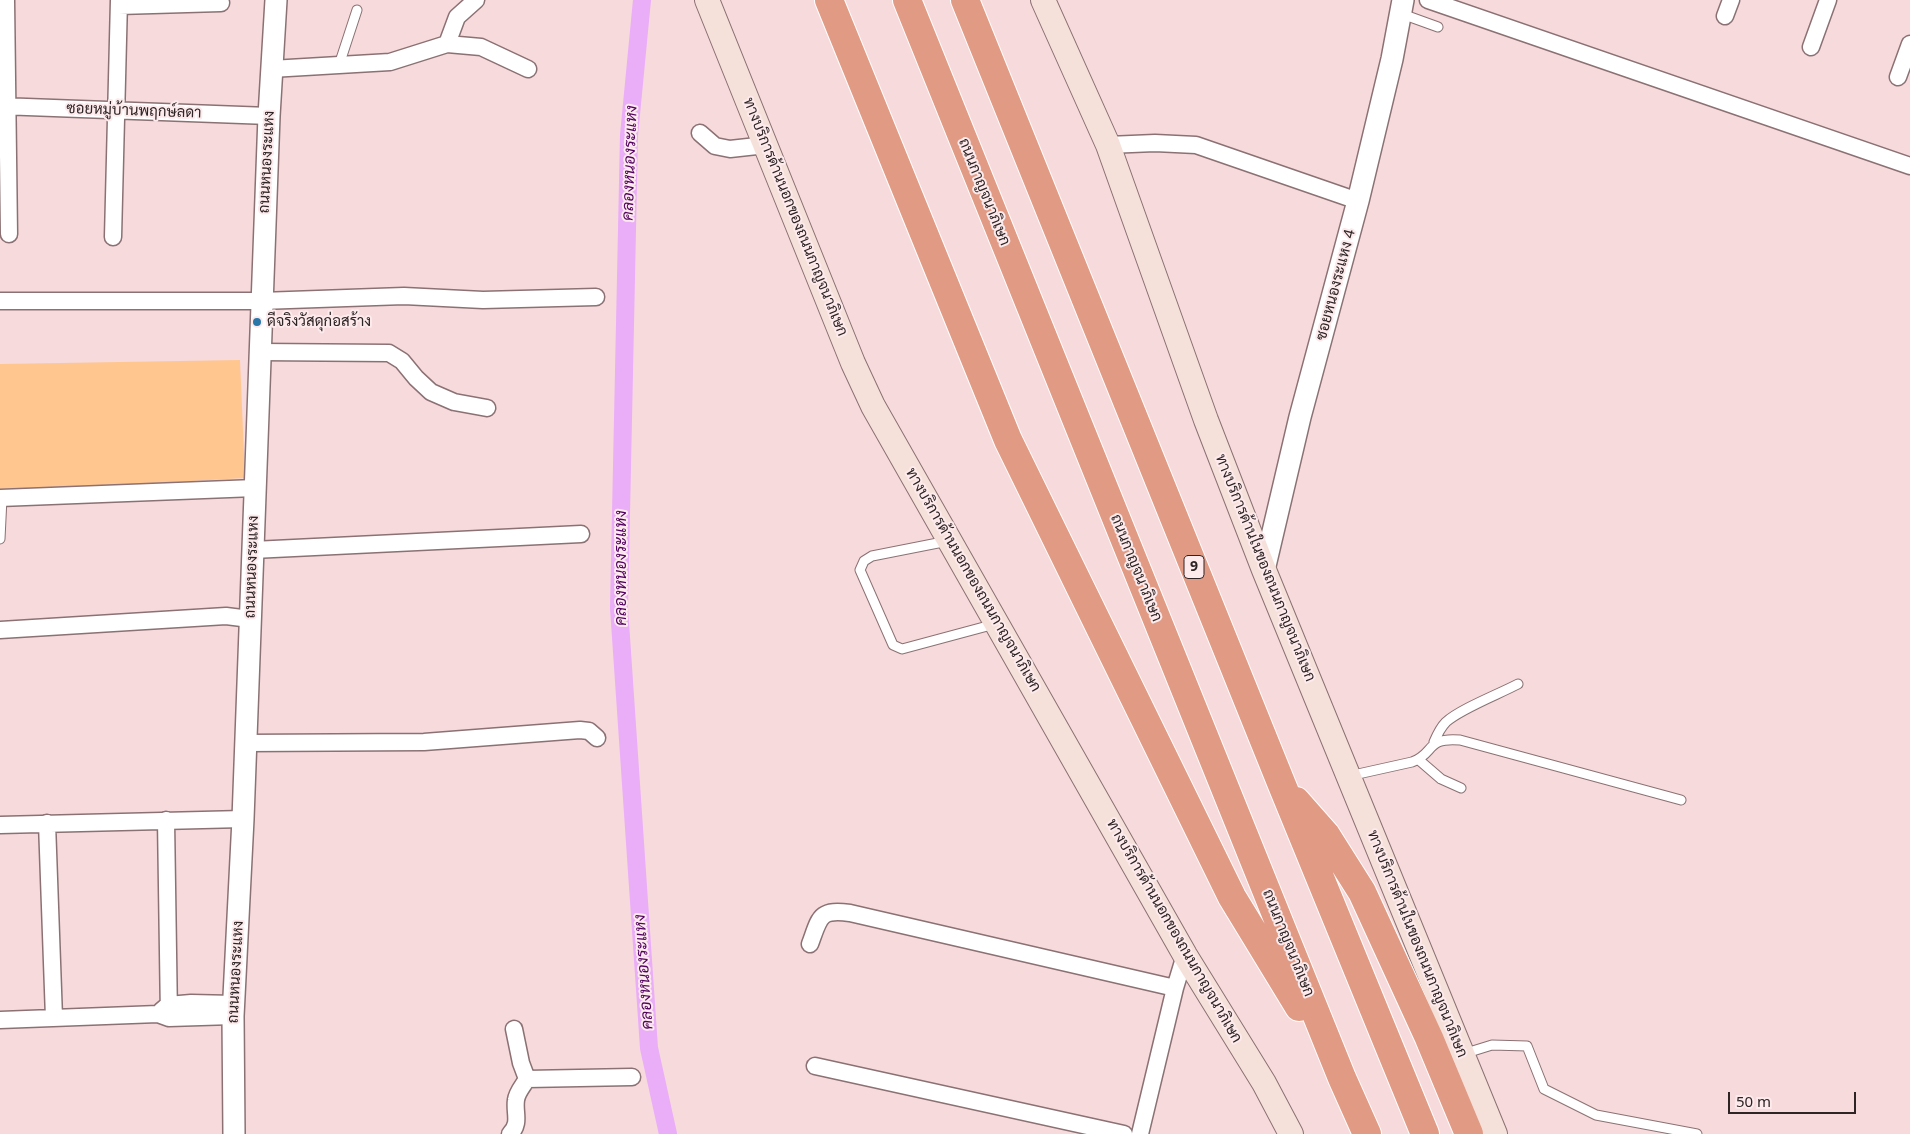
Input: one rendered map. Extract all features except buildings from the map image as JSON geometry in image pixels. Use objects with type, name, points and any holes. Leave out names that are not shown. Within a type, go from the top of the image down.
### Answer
[{"type":"highway","points":[[829,0],[1008,440],[1232,897],[1342,1078]]},
{"type":"highway","name":"ถนนกาญจนาภิเษก","points":[[907,0],[1342,1078],[1367,1134]]},
{"type":"highway","name":"9","points":[[964,0],[1425,1134]]},
{"type":"highway","points":[[1282,784],[1326,835],[1362,892],[1429,1038],[1469,1134]]},
{"type":"main road","name":"ทางบริการด้านนอกของถนนกาญจนาภิเษก","points":[[707,0],[873,406],[1185,954],[1264,1083],[1291,1134]]},
{"type":"main road","name":"ทางบริการด้านในของถนนกาญจนาภิเษก","points":[[1043,0],[1108,145],[1206,420],[1264,570],[1495,1134]]},
{"type":"street","points":[[6,0],[3,106],[8,234]]},
{"type":"street","name":"ถนนหนองระแหง","points":[[234,1134],[234,1010],[243,819],[261,301],[276,0]]},
{"type":"street","points":[[447,44],[457,17],[476,0]]},
{"type":"street","points":[[1428,0],[1910,166]]},
{"type":"street","points":[[1725,16],[1730,0]]},
{"type":"street","points":[[1811,47],[1828,0]]},
{"type":"street","points":[[113,237],[119,3],[221,3]]},
{"type":"street","name":"ซอยหนองระแหง 4","points":[[1264,570],[1300,418],[1358,201],[1402,7]]},
{"type":"street","points":[[272,69],[390,62],[447,44],[481,47],[528,69]]},
{"type":"street","points":[[1898,77],[1910,44]]},
{"type":"street","name":"ซอยหมู่บ้านพฤกษ์ลดา","points":[[3,106],[269,116]]},
{"type":"street","points":[[700,133],[715,146],[730,149],[766,145]]},
{"type":"street","points":[[1108,145],[1155,143],[1196,145],[1358,201]]},
{"type":"street","points":[[0,301],[261,301],[404,296],[482,300],[596,297]]},
{"type":"street","points":[[259,352],[389,353],[402,360],[416,378],[431,392],[454,402],[487,408]]},
{"type":"street","points":[[1,498],[255,488]]},
{"type":"street","points":[[253,550],[580,534]]},
{"type":"street","points":[[0,630],[226,616],[250,619]]},
{"type":"street","points":[[245,742],[424,742],[580,730],[588,731],[597,738]]},
{"type":"street","points":[[0,825],[243,819]]},
{"type":"street","points":[[165,1012],[166,820]]},
{"type":"street","points":[[47,823],[54,1018]]},
{"type":"street","points":[[810,944],[823,915],[832,910],[1176,988]]},
{"type":"street","points":[[1140,1134],[1185,954]]},
{"type":"street","points":[[0,1020],[234,1010]]},
{"type":"street","points":[[514,1029],[521,1063],[527,1080]]},
{"type":"street","points":[[815,1066],[1124,1134]]},
{"type":"street","points":[[527,1080],[632,1077]]},
{"type":"street","points":[[510,1134],[515,1129],[517,1120],[516,1102],[519,1091],[527,1080]]},
{"type":"lane","points":[[1402,7],[1438,27]]},
{"type":"lane","points":[[339,64],[357,10]]},
{"type":"lane","points":[[0,539],[1,498]]},
{"type":"lane","points":[[950,540],[872,556],[864,561],[860,570],[893,645],[902,650],[997,623]]},
{"type":"lane","points":[[1349,776],[1419,760],[1434,742],[1439,730],[1446,722],[1518,684]]},
{"type":"lane","points":[[1434,742],[1451,739],[1460,740],[1681,800]]},
{"type":"lane","points":[[1419,760],[1441,779],[1461,788]]},
{"type":"lane","points":[[1462,1054],[1492,1045],[1527,1046],[1544,1089],[1596,1115],[1697,1134]]},
{"type":"shaded area","points":[[240,360],[245,478],[0,492],[0,364]]},
{"type":"waterway","name":"คลองหนองระแหง","points":[[642,0],[629,135],[619,608],[649,1048],[668,1134]]},
{"type":"place","name":"ดีจริงวัสดุก่อสร้าง","points":[[257,322]]}]
